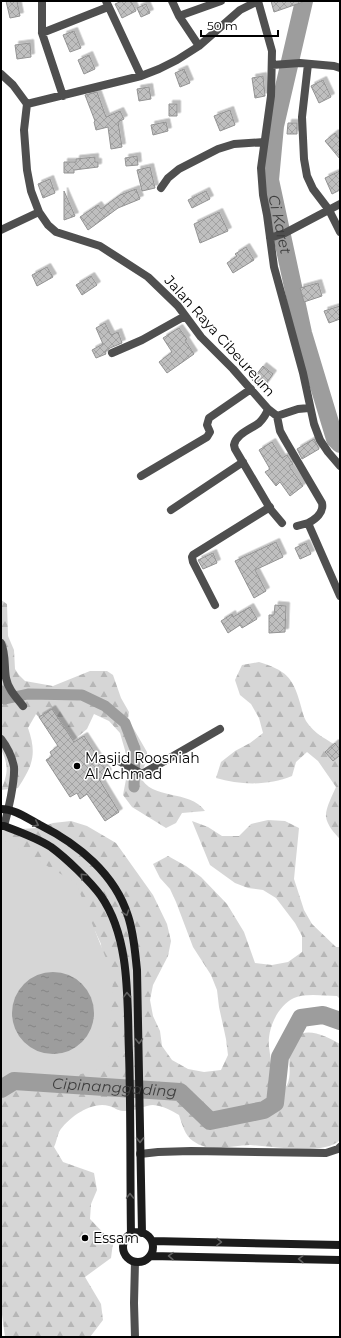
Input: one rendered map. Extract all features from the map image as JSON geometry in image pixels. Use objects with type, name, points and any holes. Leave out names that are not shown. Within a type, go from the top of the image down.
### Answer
[{"type":"street","points":[[172,1],[179,16],[199,46]]},
{"type":"street","points":[[179,16],[221,1]]},
{"type":"street","points":[[2,77],[20,94],[27,104],[141,76],[177,60],[199,46],[240,10],[258,1],[269,41],[272,65],[269,113],[261,168],[263,196],[274,267],[303,373],[314,424],[320,440],[340,466]]},
{"type":"street","points":[[42,2],[42,33],[63,96]]},
{"type":"street","points":[[42,33],[107,4],[141,76]]},
{"type":"street","points":[[272,65],[288,63],[334,66],[340,68]]},
{"type":"street","points":[[304,64],[302,117],[304,159],[310,182],[329,210],[340,232]]},
{"type":"street","name":"Jalan Raya Cibeureum","points":[[27,104],[24,130],[27,170],[31,191],[39,212],[48,225],[56,232],[100,246],[148,277],[178,306],[201,337],[268,409],[277,416],[298,409],[310,408]]},
{"type":"street","points":[[161,188],[172,174],[179,169],[218,149],[234,144],[264,142]]},
{"type":"street","points":[[270,238],[283,234],[340,204]]},
{"type":"street","points":[[1,230],[39,212]]},
{"type":"street","points":[[112,353],[142,340],[185,316]]},
{"type":"street","points":[[141,476],[207,437],[210,432],[207,425],[209,418],[250,389]]},
{"type":"street","points":[[268,409],[260,422],[235,441],[234,445],[270,507],[282,523]]},
{"type":"street","points":[[277,416],[280,431],[284,440],[322,503],[322,510],[313,520],[297,526]]},
{"type":"street","points":[[171,510],[243,462]]},
{"type":"street","points":[[215,605],[193,562],[192,557],[196,552],[270,507]]},
{"type":"street","points":[[308,523],[340,596]]},
{"type":"street","points":[[1,643],[4,655],[6,678],[9,688],[23,706]]},
{"type":"street","points":[[119,762],[142,774],[220,729]]},
{"type":"street","points":[[1,739],[10,754],[14,770],[5,809],[3,826],[52,848],[69,863],[100,896],[112,916],[120,944],[126,987],[130,1101],[131,1235]]},
{"type":"street","points":[[5,809],[46,828],[90,858],[116,889],[128,917],[137,970],[142,1233]]},
{"type":"street","points":[[140,1154],[191,1150],[326,1152],[338,1149],[340,1147]]},
{"type":"street","points":[[151,1256],[153,1246],[152,1241],[149,1238],[142,1233],[134,1233],[127,1238],[123,1247],[126,1257],[135,1262],[144,1261],[151,1256],[338,1260],[339,1245],[152,1241]]},
{"type":"street","points":[[135,1262],[135,1337]]},
{"type":"green space","points":[[1,600],[7,604],[8,636],[14,650],[15,669],[19,675],[25,681],[53,686],[90,671],[107,671],[113,675],[121,698],[129,712],[128,719],[147,752],[147,760],[140,776],[145,784],[161,792],[190,800],[198,804],[205,811],[182,813],[176,823],[166,828],[132,807],[123,795],[129,764],[120,733],[109,721],[94,714],[87,729],[74,740],[58,738],[36,714],[28,728],[33,752],[27,773],[18,788],[1,790],[7,770],[1,749]]},
{"type":"green space","points":[[259,662],[275,668],[287,676],[294,687],[304,717],[309,726],[340,748],[340,839],[330,826],[326,817],[328,806],[336,787],[318,761],[307,752],[296,762],[292,776],[273,782],[244,783],[216,778],[221,762],[263,733],[259,718],[251,704],[240,695],[235,680],[242,665]]},
{"type":"green space","points":[[268,820],[285,821],[299,828],[294,879],[304,910],[312,924],[336,947],[340,947],[340,999],[337,996],[299,996],[288,1002],[278,1013],[274,1019],[269,1040],[271,1074],[268,1090],[278,1094],[287,1085],[289,1077],[290,1051],[293,1042],[298,1036],[310,1032],[326,1037],[340,1044],[340,1140],[332,1145],[322,1148],[310,1149],[250,1145],[214,1148],[200,1145],[190,1139],[179,1115],[160,1106],[150,1105],[123,1111],[102,1105],[88,1108],[74,1116],[59,1132],[54,1147],[63,1162],[94,1173],[97,1190],[91,1204],[90,1219],[113,1243],[111,1258],[85,1277],[101,1304],[103,1320],[90,1337],[5,1337],[1,1307],[1,1099],[16,1087],[102,960],[101,944],[95,931],[1,851],[1,830],[38,828],[53,823],[71,821],[87,826],[116,843],[153,895],[167,924],[171,941],[168,956],[153,985],[150,1000],[153,1016],[160,1031],[162,1046],[172,1060],[188,1069],[204,1072],[221,1070],[228,1055],[217,990],[211,975],[193,947],[170,889],[160,878],[153,864],[168,856],[186,866],[201,877],[227,904],[244,932],[255,963],[272,965],[288,962],[302,952],[302,936],[295,923],[276,898],[263,890],[248,888],[235,883],[210,865],[192,821],[208,827],[222,836],[239,836],[251,824]]},
{"type":"green space","points":[[1,841],[5,841],[76,883],[113,976],[108,1067],[1,1095]]},
{"type":"water","points":[[53,972],[69,975],[82,984],[91,997],[94,1013],[91,1029],[82,1042],[69,1051],[53,1054],[37,1051],[24,1042],[15,1029],[12,1013],[15,997],[24,984],[37,975]]},
{"type":"building","points":[[6,1],[17,1],[20,16],[10,18]]},
{"type":"building","points":[[122,1],[131,1],[136,11],[122,18],[115,4]]},
{"type":"building","points":[[271,1],[303,1],[303,2],[274,12]]},
{"type":"building","points":[[146,4],[150,13],[141,17],[137,8]]},
{"type":"building","points":[[74,31],[81,48],[70,52],[63,35]]},
{"type":"building","points":[[30,43],[31,57],[17,59],[15,45]]},
{"type":"building","points":[[89,55],[95,69],[84,74],[78,60]]},
{"type":"building","points":[[184,69],[190,83],[180,87],[175,73]]},
{"type":"building","points":[[263,76],[265,96],[255,98],[252,78]]},
{"type":"building","points":[[323,80],[331,97],[319,103],[311,86]]},
{"type":"building","points":[[149,87],[151,99],[139,101],[137,89]]},
{"type":"building","points":[[97,92],[106,117],[120,111],[124,119],[118,122],[122,147],[111,149],[108,127],[96,130],[95,121],[85,95]]},
{"type":"building","points":[[169,104],[177,104],[177,116],[169,116]]},
{"type":"building","points":[[230,110],[235,125],[220,131],[214,116]]},
{"type":"building","points":[[166,122],[168,131],[153,135],[151,125]]},
{"type":"building","points":[[288,123],[297,123],[297,134],[287,134]]},
{"type":"building","points":[[335,133],[340,139],[340,159],[325,141]]},
{"type":"building","points":[[137,156],[138,165],[126,166],[125,158]]},
{"type":"building","points":[[95,157],[95,162],[98,162],[98,167],[74,170],[74,173],[64,173],[64,162],[76,162],[76,159]]},
{"type":"building","points":[[150,167],[155,188],[142,191],[137,170]]},
{"type":"building","points":[[340,171],[340,190],[332,194],[325,178]]},
{"type":"building","points":[[50,179],[55,193],[43,198],[38,184]]},
{"type":"building","points":[[136,189],[140,199],[118,208],[88,230],[80,217],[98,205],[101,209],[120,195]]},
{"type":"building","points":[[64,191],[75,216],[64,220]]},
{"type":"building","points":[[206,191],[210,199],[192,208],[188,200]]},
{"type":"building","points":[[219,212],[228,231],[200,243],[194,224]]},
{"type":"building","points":[[246,247],[254,260],[233,273],[227,263],[237,256],[235,254]]},
{"type":"building","points":[[47,267],[53,277],[37,286],[32,275]]},
{"type":"building","points":[[91,276],[97,285],[82,295],[76,285]]},
{"type":"building","points":[[318,283],[322,296],[304,302],[300,288]]},
{"type":"building","points":[[340,306],[340,319],[329,323],[324,311]]},
{"type":"building","points":[[105,323],[111,335],[118,332],[122,343],[110,348],[105,352],[106,354],[96,358],[92,350],[103,344],[96,328]]},
{"type":"building","points":[[179,328],[187,339],[185,340],[194,354],[167,373],[159,362],[172,352],[163,338]]},
{"type":"building","points":[[263,366],[273,374],[263,388],[252,380]]},
{"type":"building","points":[[314,439],[319,449],[302,459],[297,449]]},
{"type":"building","points":[[272,442],[282,458],[287,455],[293,464],[289,466],[303,486],[290,496],[280,482],[276,486],[265,472],[270,469],[259,450]]},
{"type":"building","points":[[276,542],[283,557],[255,570],[266,591],[254,598],[235,561]]},
{"type":"building","points":[[306,543],[311,554],[300,559],[295,548]]},
{"type":"building","points":[[213,553],[217,563],[203,569],[198,560]]},
{"type":"building","points":[[275,605],[286,606],[285,632],[269,633],[269,615],[274,615]]},
{"type":"building","points":[[250,607],[257,619],[242,628],[240,625],[228,633],[221,621],[232,614],[233,617]]},
{"type":"building","name":"Masjid Roosniah Al Achmad","points":[[52,709],[74,742],[84,736],[108,773],[99,779],[119,812],[105,821],[87,794],[80,799],[77,793],[70,797],[46,760],[52,756],[50,752],[58,746],[39,717]]},
{"type":"building","points":[[335,743],[340,750],[340,755],[333,761],[325,752]]},
{"type":"waterway","name":"Ci Karet","points":[[304,1],[275,126],[270,180],[303,333],[335,439],[340,444]]},
{"type":"waterway","points":[[1,691],[5,699],[28,694],[82,695],[105,706],[125,723],[135,749],[134,787]]},
{"type":"waterway","name":"Cipinanggading","points":[[1,1089],[14,1081],[180,1092],[210,1121],[264,1110],[275,1103],[280,1057],[301,1018],[323,1015],[340,1021]]},
{"type":"place","name":"Masjid Roosniah Al Achmad","points":[[77,766]]},
{"type":"place","name":"Essam","points":[[85,1238]]}]
